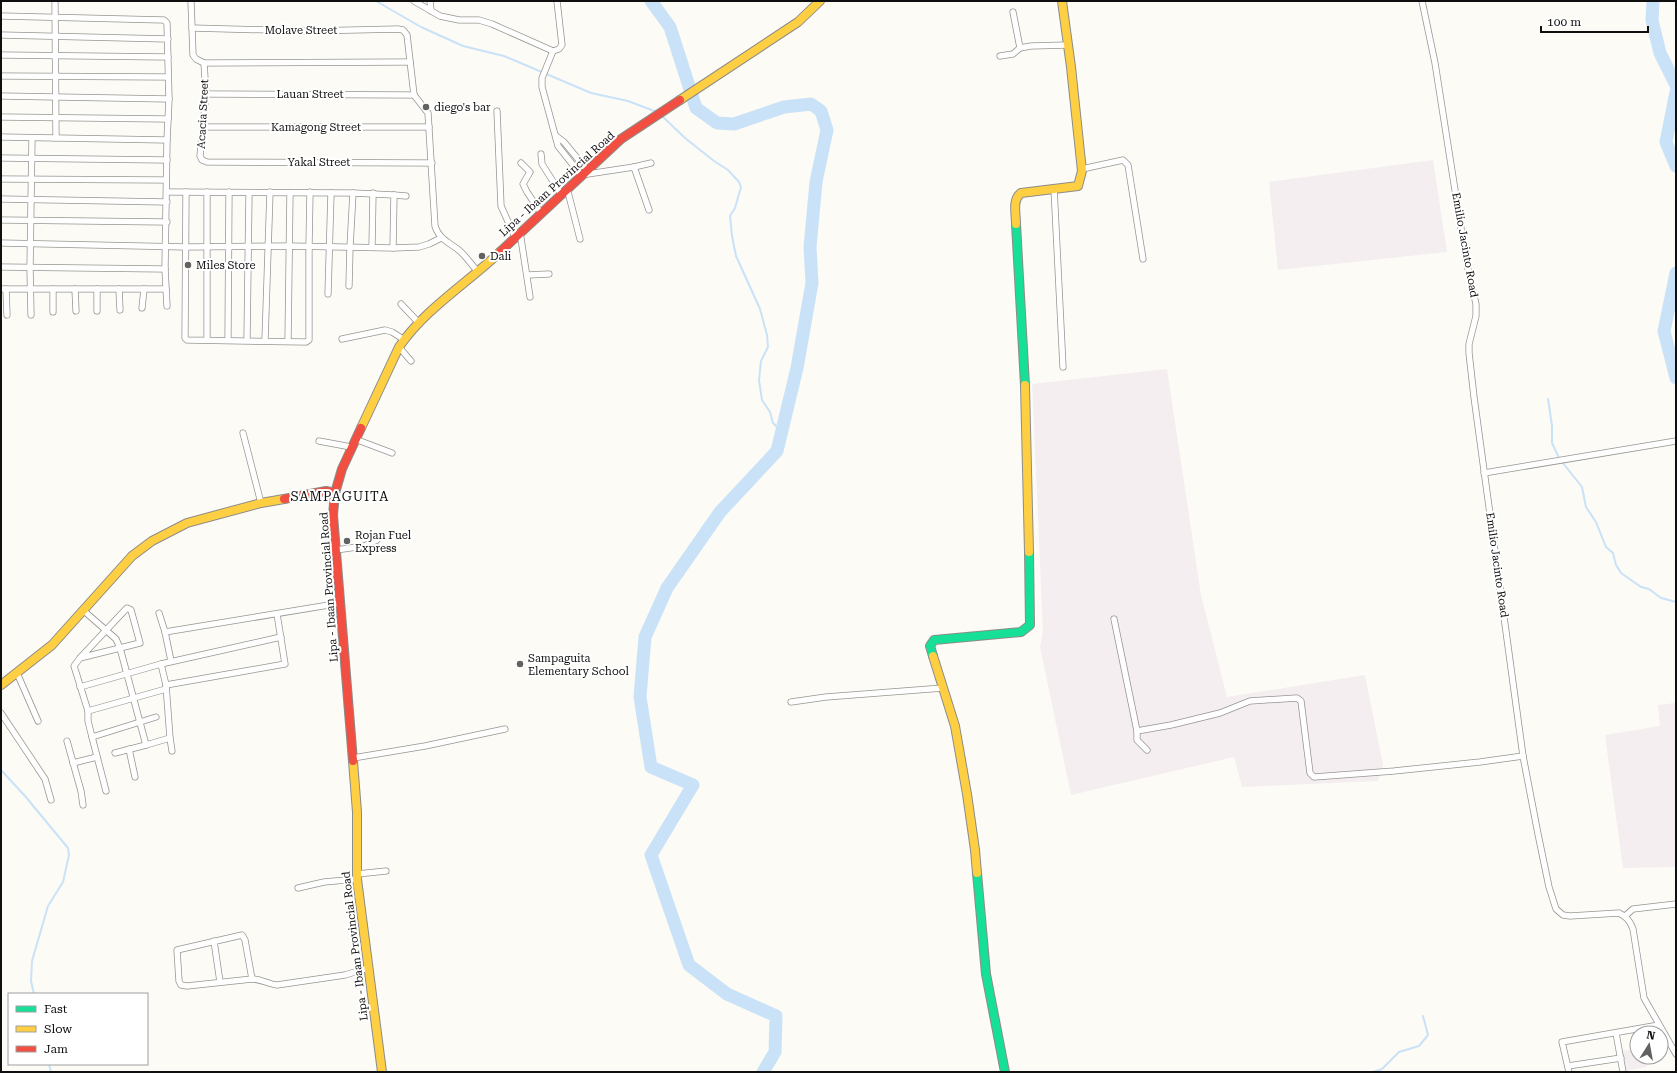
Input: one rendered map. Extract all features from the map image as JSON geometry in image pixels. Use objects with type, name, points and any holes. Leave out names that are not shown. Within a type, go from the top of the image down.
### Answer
[{"type":"street","points":[[55,1],[56,138]]},
{"type":"street","points":[[191,1],[193,55],[196,59],[204,63],[410,62],[414,94],[428,113],[435,226],[437,233],[441,238],[460,252],[478,272]]},
{"type":"street","points":[[414,1],[440,16],[450,19],[479,20],[492,24],[554,51]]},
{"type":"street","points":[[430,1],[431,11]]},
{"type":"street","points":[[557,1],[562,45],[559,49],[554,51],[543,76],[542,87],[558,146],[584,173],[634,167],[651,163]]},
{"type":"street","name":"Lipa - Ibaan Provincial Road","points":[[382,1072],[357,877],[357,812],[333,516],[335,493],[339,476],[351,447],[403,339],[418,322],[478,272],[622,139],[798,22],[820,1]]},
{"type":"street","points":[[1005,1072],[986,974],[979,911],[975,850],[967,794],[955,726],[930,646],[932,641],[1021,632],[1030,625],[1026,402],[1015,201],[1017,196],[1021,193],[1078,186],[1082,168],[1072,67],[1067,45],[1062,1]]},
{"type":"street","name":"Emilio Jacinto Road","points":[[1422,1],[1435,63],[1466,260],[1476,304],[1476,316],[1469,344],[1469,353],[1523,756],[1544,862],[1556,909],[1563,915],[1570,916],[1620,913],[1626,916]]},
{"type":"street","points":[[1014,12],[1020,48]]},
{"type":"street","points":[[1,16],[164,20],[167,23],[169,99],[165,270],[167,306]]},
{"type":"street","name":"Molave Street","points":[[192,28],[309,31],[398,29],[403,30],[407,35],[410,62]]},
{"type":"street","points":[[1,36],[168,39]]},
{"type":"street","points":[[1000,56],[1013,54],[1020,48],[1031,46],[1067,45]]},
{"type":"street","points":[[1,55],[168,57]]},
{"type":"street","name":"Acacia Street","points":[[204,63],[206,94],[200,156],[202,160],[207,162]]},
{"type":"street","points":[[1,76],[168,77]]},
{"type":"street","name":"Lauan Street","points":[[206,94],[414,94]]},
{"type":"street","points":[[1,96],[169,99]]},
{"type":"street","points":[[497,111],[501,206],[518,235],[528,275],[530,297]]},
{"type":"street","points":[[1,118],[168,119]]},
{"type":"street","name":"Kamagong Street","points":[[203,127],[429,127]]},
{"type":"street","points":[[1,138],[167,140]]},
{"type":"street","points":[[31,315],[30,268],[32,138]]},
{"type":"street","points":[[541,154],[542,164],[564,191],[580,239]]},
{"type":"street","points":[[1,158],[167,160]]},
{"type":"street","points":[[1082,168],[1123,160],[1128,165],[1143,259]]},
{"type":"street","name":"Yakal Street","points":[[207,162],[432,163]]},
{"type":"street","points":[[521,163],[530,172],[524,184],[527,192],[541,213]]},
{"type":"street","points":[[634,167],[649,210]]},
{"type":"street","points":[[1,179],[166,180]]},
{"type":"street","points":[[1054,188],[1063,367]]},
{"type":"street","points":[[167,192],[331,192],[373,193],[406,196]]},
{"type":"street","points":[[186,192],[187,247],[185,338],[187,340],[265,340],[306,342],[310,340],[310,192]]},
{"type":"street","points":[[207,192],[207,340]]},
{"type":"street","points":[[228,340],[229,192]]},
{"type":"street","points":[[265,340],[270,192]]},
{"type":"street","points":[[328,294],[331,192]]},
{"type":"street","points":[[247,340],[249,193]]},
{"type":"street","points":[[288,341],[290,193]]},
{"type":"street","points":[[350,286],[350,247],[353,193]]},
{"type":"street","points":[[372,247],[373,193]]},
{"type":"street","points":[[393,248],[394,195]]},
{"type":"street","points":[[1,199],[167,202]]},
{"type":"street","points":[[1,220],[167,222]]},
{"type":"street","points":[[1,243],[187,247],[330,246],[393,248],[419,247],[441,238]]},
{"type":"street","points":[[1,268],[165,270]]},
{"type":"street","points":[[528,275],[549,274]]},
{"type":"street","points":[[6,315],[4,289],[166,289]]},
{"type":"street","points":[[53,289],[53,312]]},
{"type":"street","points":[[75,289],[76,311]]},
{"type":"street","points":[[97,311],[98,289]]},
{"type":"street","points":[[119,289],[120,310]]},
{"type":"street","points":[[142,308],[144,289]]},
{"type":"street","points":[[401,304],[418,322]]},
{"type":"street","points":[[342,339],[385,330],[392,332],[403,339]]},
{"type":"street","points":[[399,347],[411,361]]},
{"type":"street","points":[[243,433],[261,503]]},
{"type":"street","points":[[355,439],[392,453]]},
{"type":"street","points":[[319,441],[351,447]]},
{"type":"street","points":[[1484,473],[1676,441]]},
{"type":"street","points":[[1,685],[52,644],[84,612],[132,556],[152,541],[187,523],[261,503],[326,491],[335,493]]},
{"type":"street","points":[[336,550],[364,546],[377,540]]},
{"type":"street","points":[[165,632],[341,603]]},
{"type":"street","points":[[80,658],[140,643],[131,610],[127,608],[80,658],[74,666],[88,711],[88,721],[106,791]]},
{"type":"street","points":[[84,612],[116,639],[120,648],[146,745]]},
{"type":"street","points":[[159,613],[165,632],[171,661]]},
{"type":"street","points":[[88,711],[166,687],[284,664],[285,662],[277,614]]},
{"type":"street","points":[[1114,619],[1137,730],[1137,740],[1147,750]]},
{"type":"street","points":[[80,687],[171,661],[281,637]]},
{"type":"street","points":[[161,664],[166,687],[172,751]]},
{"type":"street","points":[[17,673],[38,721]]},
{"type":"street","points":[[791,702],[826,697],[943,688]]},
{"type":"street","points":[[1137,730],[1170,725],[1220,713],[1250,702],[1297,698],[1301,701],[1310,773],[1314,777],[1414,769],[1523,756]]},
{"type":"street","points":[[1,713],[45,779],[51,800]]},
{"type":"street","points":[[92,737],[156,718]]},
{"type":"street","points":[[353,758],[425,746],[505,729]]},
{"type":"street","points":[[116,753],[170,738]]},
{"type":"street","points":[[67,742],[81,791],[83,805]]},
{"type":"street","points":[[129,749],[135,778]]},
{"type":"street","points":[[73,763],[97,757]]},
{"type":"street","points":[[298,888],[386,871]]},
{"type":"street","points":[[1659,1025],[1644,998],[1633,929],[1631,922],[1626,916],[1633,909],[1676,904]]},
{"type":"street","points":[[252,978],[245,940],[242,935],[177,950],[179,982],[181,985],[187,986],[252,978],[277,985],[345,975],[368,968]]},
{"type":"street","points":[[214,941],[220,982]]},
{"type":"street","points":[[1621,1058],[1568,1069],[1562,1042],[1629,1031]]},
{"type":"street","points":[[1616,1033],[1623,1072]]},
{"type":"street","points":[[1669,1042],[1676,1054]]},
{"type":"shaded area","points":[[1433,160],[1447,252],[1278,270],[1269,182]]},
{"type":"shaded area","points":[[1167,369],[1201,595],[1227,697],[1365,675],[1383,765],[1378,781],[1242,787],[1234,757],[1071,795],[1040,647],[1043,631],[1032,384]]},
{"type":"shaded area","points":[[1676,703],[1676,867],[1623,868],[1605,735],[1660,726],[1658,705]]},
{"type":"shaded area","points":[[1629,1050],[1629,1065],[1647,1065],[1647,1067],[1624,1071],[1621,1051]]},
{"type":"waterway","points":[[376,1],[421,27],[463,46],[504,56],[591,93],[628,101],[657,112]]},
{"type":"waterway","points":[[651,1],[670,27],[696,108],[717,123],[734,124],[784,107],[811,104],[821,111],[827,130],[816,182],[810,247],[812,283],[797,368],[777,451],[720,512],[667,588],[645,637],[640,697],[651,767],[693,785],[651,855],[689,965],[727,994],[776,1016],[775,1052],[763,1072]]},
{"type":"waterway","points":[[1653,1],[1652,20],[1660,53],[1676,85]]},
{"type":"waterway","points":[[1676,92],[1666,142],[1676,166]]},
{"type":"waterway","points":[[661,115],[685,138],[728,170],[739,182],[741,187],[735,208],[730,216],[732,236],[736,256],[760,309],[767,335],[768,347],[761,361],[759,380],[762,400],[770,412],[773,423],[782,432]]},
{"type":"waterway","points":[[1676,273],[1664,331],[1676,378]]},
{"type":"waterway","points":[[1548,399],[1552,426],[1552,443],[1559,458],[1582,487],[1586,507],[1596,522],[1606,547],[1613,553],[1616,565],[1621,573],[1641,587],[1649,589],[1661,598],[1676,602]]},
{"type":"waterway","points":[[1,770],[25,796],[68,848],[69,855],[63,882],[48,906],[32,961],[31,981],[34,993]]},
{"type":"waterway","points":[[1373,1072],[1382,1069],[1399,1052],[1419,1046],[1428,1035],[1423,1016]]},
{"type":"waterway","points":[[49,1065],[51,1072]]},
{"type":"traffic: fast","points":[[1016,224],[1025,385]]},
{"type":"traffic: fast","points":[[933,656],[930,646],[934,640],[1021,632],[1030,625],[1029,552]]},
{"type":"traffic: fast","points":[[977,873],[986,974],[1005,1072]]},
{"type":"traffic: slow","points":[[680,100],[798,22],[820,1]]},
{"type":"traffic: slow","points":[[1016,224],[1015,203],[1016,199],[1021,193],[1078,186],[1082,171],[1071,67],[1062,1]]},
{"type":"traffic: slow","points":[[361,428],[399,347],[409,333],[446,297],[500,252]]},
{"type":"traffic: slow","points":[[1025,385],[1029,552]]},
{"type":"traffic: slow","points":[[1,685],[52,645],[132,556],[152,541],[187,523],[261,503],[284,499]]},
{"type":"traffic: slow","points":[[933,656],[955,726],[967,794],[977,873]]},
{"type":"traffic: slow","points":[[353,761],[357,812],[357,879],[382,1072]]},
{"type":"traffic: jam","points":[[500,252],[621,139],[680,100]]},
{"type":"traffic: jam","points":[[353,761],[333,515],[335,493],[342,469],[361,428]]},
{"type":"traffic: jam","points":[[284,499],[326,491],[335,493]]},
{"type":"place","name":"diego's bar","points":[[426,107]]},
{"type":"place","name":"Dali","points":[[482,256]]},
{"type":"place","name":"Miles Store","points":[[188,265]]},
{"type":"place","name":"Rojan Fuel Express","points":[[347,541]]},
{"type":"place","name":"Sampaguita Elementary School","points":[[520,664]]},
{"type":"district","name":"SAMPAGUITA","points":[[340,496]]}]
